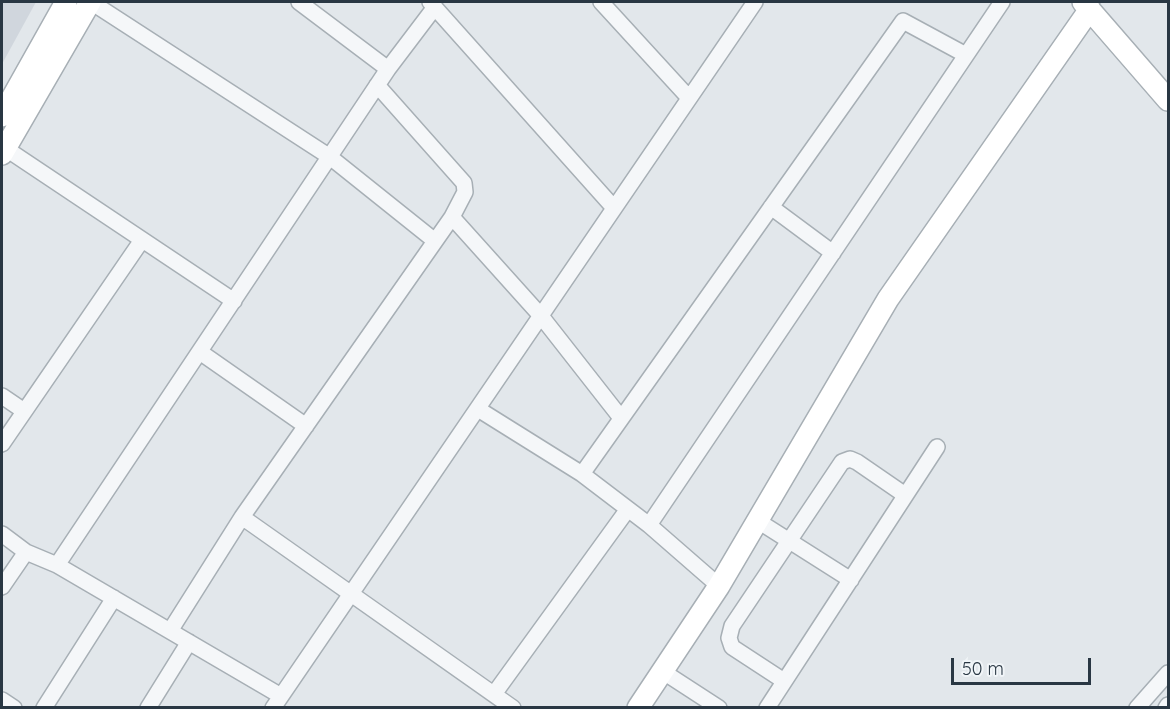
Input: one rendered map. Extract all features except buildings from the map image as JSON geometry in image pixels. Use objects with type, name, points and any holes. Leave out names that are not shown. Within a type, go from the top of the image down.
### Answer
[{"type":"street","points":[[2,116],[66,2]]},
{"type":"street","points":[[234,301],[2,150],[90,2],[330,157],[435,241]]},
{"type":"street","points":[[298,2],[388,69]]},
{"type":"street","points":[[601,2],[689,98]]},
{"type":"street","points":[[2,534],[26,552],[57,565],[189,642],[277,702],[755,2]]},
{"type":"street","points":[[649,525],[1002,2]]},
{"type":"street","points":[[57,565],[432,4],[614,208]]},
{"type":"street","points":[[638,708],[719,586],[888,299],[1086,5],[1168,100]]},
{"type":"street","points":[[582,474],[903,21],[966,55]]},
{"type":"street","points":[[170,631],[242,517],[452,217],[465,192],[465,183],[377,85]]},
{"type":"street","points":[[771,207],[832,253]]},
{"type":"street","points":[[452,217],[541,316],[621,418]]},
{"type":"street","points":[[2,444],[142,240]]},
{"type":"street","points":[[200,352],[306,426]]},
{"type":"street","points":[[2,396],[24,411]]},
{"type":"street","points":[[478,409],[582,474],[649,525],[719,586]]},
{"type":"street","points":[[767,708],[937,447]]},
{"type":"street","points":[[784,681],[732,647],[729,638],[732,626],[842,462],[850,459],[857,462],[906,495]]},
{"type":"street","points":[[494,694],[628,509]]},
{"type":"street","points":[[242,517],[513,708]]},
{"type":"street","points":[[758,520],[791,539],[851,580]]},
{"type":"street","points":[[2,587],[26,552]]},
{"type":"street","points":[[44,708],[114,598]]},
{"type":"street","points":[[148,708],[189,642]]},
{"type":"street","points":[[662,671],[719,708]]},
{"type":"street","points":[[1137,708],[1168,673]]},
{"type":"street","points":[[2,700],[14,708]]},
{"type":"shaded area","points":[[2,2],[36,2],[2,64]]}]
